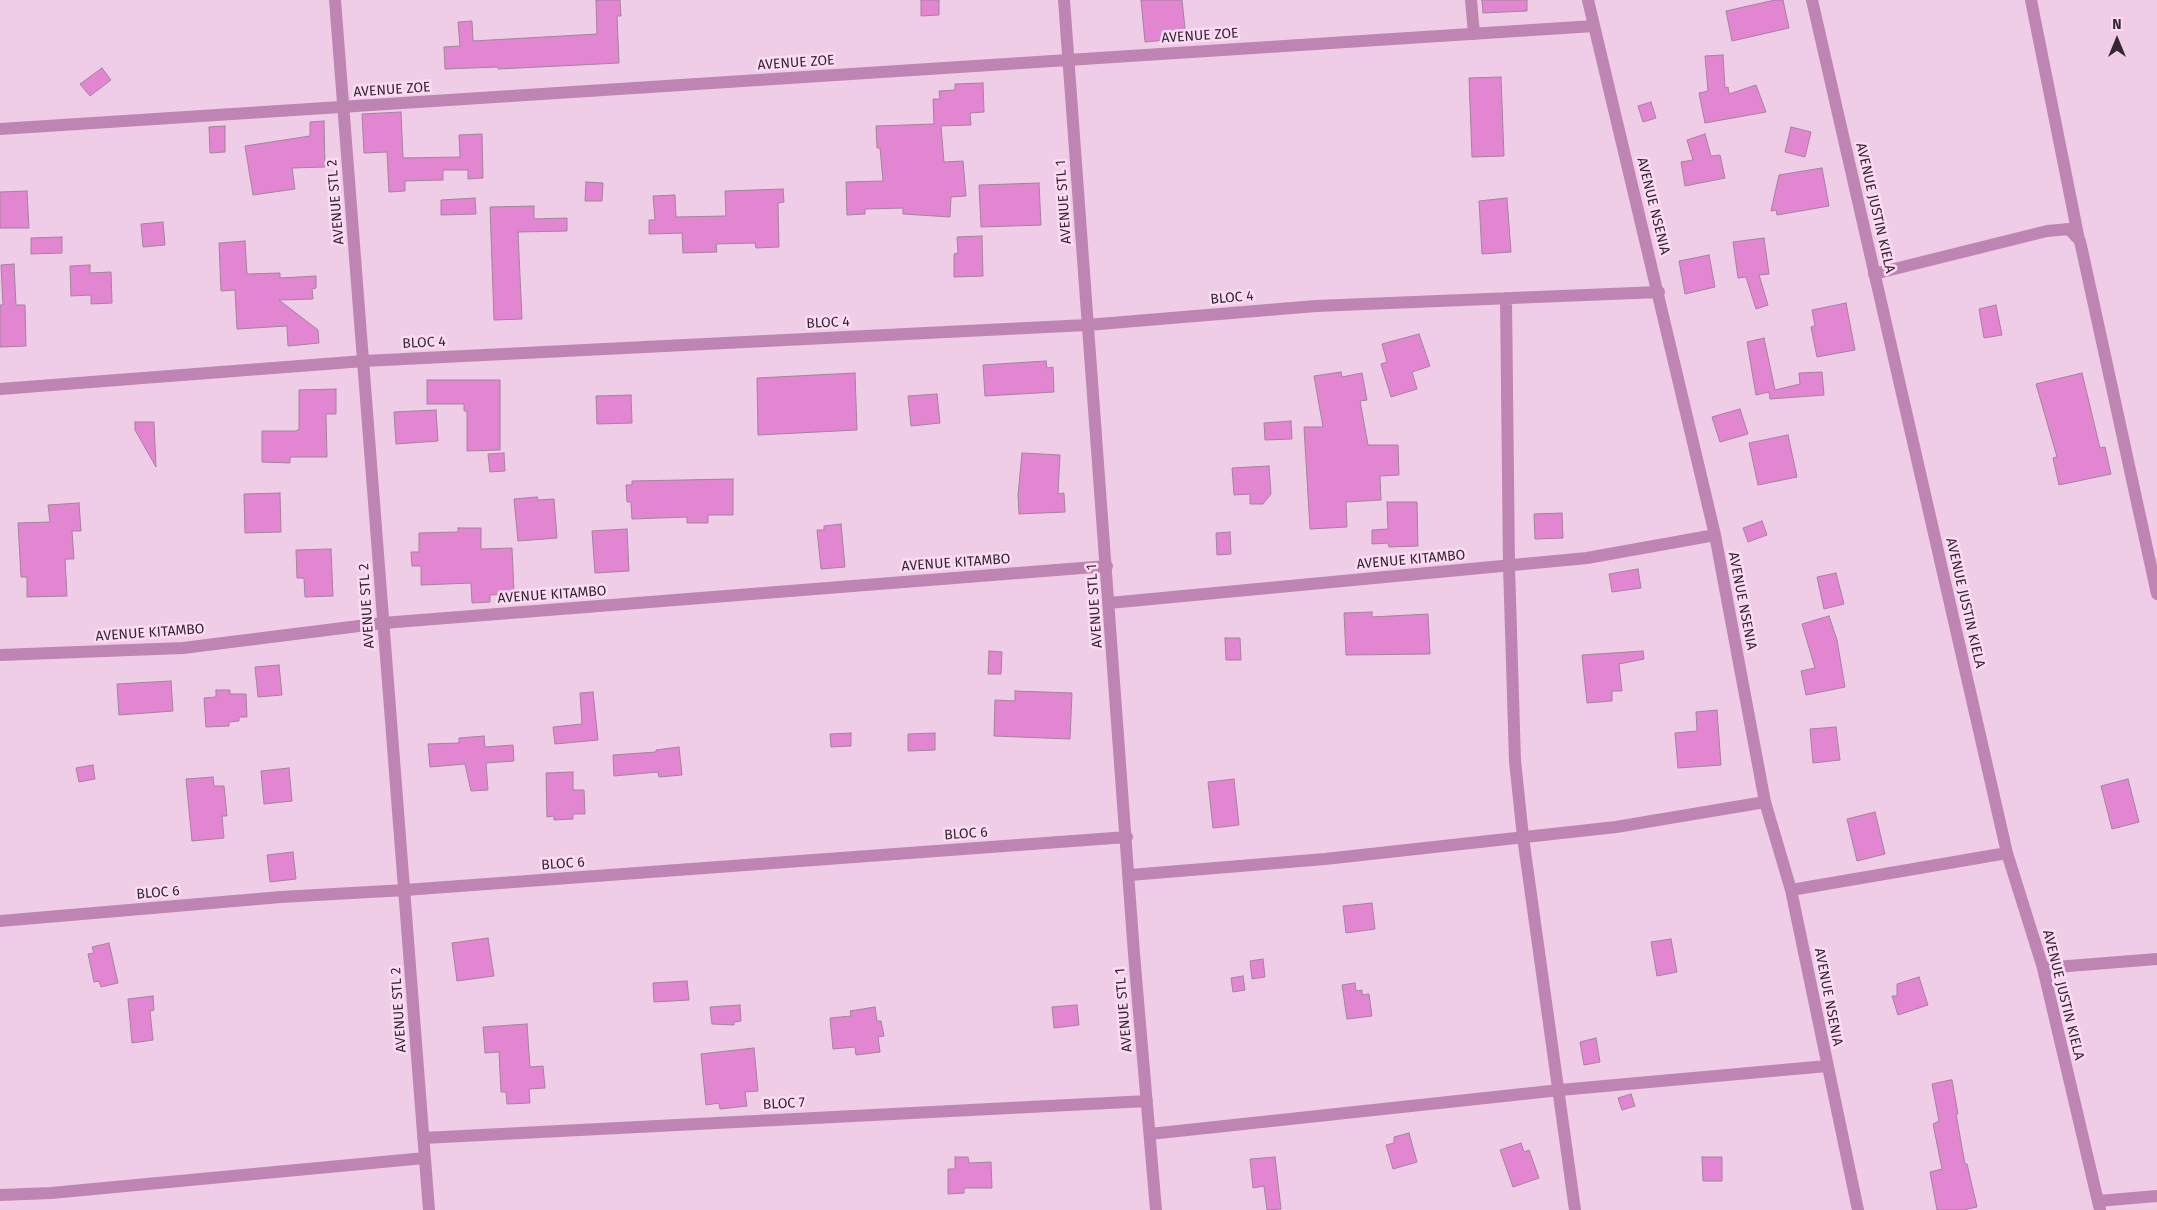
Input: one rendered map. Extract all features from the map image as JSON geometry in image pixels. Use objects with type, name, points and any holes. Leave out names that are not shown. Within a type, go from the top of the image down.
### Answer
[{"type":"street","name":"AVENUE STL 2","points":[[335,0],[429,1210]]},
{"type":"street","name":"AVENUE STL 1","points":[[1064,0],[1087,325],[1156,1210]]},
{"type":"street","points":[[1471,0],[1474,34]]},
{"type":"street","name":"AVENUE NSENIA","points":[[1588,0],[1659,292],[1715,534],[1765,802],[1791,890],[1858,1210]]},
{"type":"street","name":"AVENUE JUSTIN KIELA","points":[[1812,0],[2007,853],[2043,968],[2099,1206]]},
{"type":"street","points":[[2031,0],[2080,241],[2157,594]]},
{"type":"street","name":"AVENUE ZOE","points":[[0,130],[1594,26]]},
{"type":"street","points":[[1874,274],[2047,231],[2069,229],[2080,241]]},
{"type":"street","name":"BLOC 4","points":[[0,389],[364,362],[1087,325],[1316,306],[1659,292]]},
{"type":"street","points":[[1506,298],[1509,566],[1515,761],[1523,838],[1560,1090],[1575,1210]]},
{"type":"street","name":"AVENUE KITAMBO","points":[[1109,603],[1587,558],[1715,534]]},
{"type":"street","name":"AVENUE KITAMBO","points":[[0,654],[183,648],[383,623],[1107,566]]},
{"type":"street","points":[[1130,875],[1325,860],[1523,838],[1616,827],[1765,802]]},
{"type":"street","name":"BLOC 6","points":[[0,921],[282,897],[405,890],[1127,837]]},
{"type":"street","points":[[1791,890],[2007,853]]},
{"type":"street","points":[[2043,968],[2157,959]]},
{"type":"street","points":[[1150,1134],[1560,1090],[1827,1066]]},
{"type":"street","name":"BLOC 7","points":[[423,1138],[1147,1101]]},
{"type":"street","points":[[0,1195],[51,1193],[425,1158]]},
{"type":"street","points":[[2099,1206],[2157,1196]]},
{"type":"building","points":[[596,0],[620,0],[621,16],[617,16],[619,63],[498,69],[498,67],[445,69],[444,47],[460,46],[458,22],[472,21],[473,41],[597,34]]},
{"type":"building","points":[[921,0],[939,0],[939,15],[921,16]]},
{"type":"building","points":[[1141,0],[1182,0],[1186,38],[1145,42]]},
{"type":"building","points":[[1482,0],[1527,0],[1527,11],[1483,13]]},
{"type":"building","points":[[1775,0],[1783,0],[1789,28],[1732,41],[1726,11]]},
{"type":"building","points":[[1723,55],[1725,88],[1728,87],[1729,94],[1756,85],[1766,112],[1705,123],[1699,93],[1708,91],[1705,56]]},
{"type":"building","points":[[102,68],[111,80],[90,96],[80,84]]},
{"type":"building","points":[[1501,77],[1504,156],[1472,157],[1469,78]]},
{"type":"building","points":[[983,83],[984,112],[970,113],[971,125],[941,126],[944,162],[963,161],[966,196],[951,197],[950,217],[903,214],[903,208],[865,209],[865,214],[847,215],[846,182],[883,181],[880,148],[877,148],[876,126],[934,124],[933,99],[940,99],[939,91],[955,90],[955,84]]},
{"type":"building","points":[[1651,102],[1656,118],[1643,122],[1638,106]]},
{"type":"building","points":[[401,112],[403,158],[460,157],[459,135],[482,134],[483,178],[468,179],[468,170],[443,170],[443,180],[405,181],[405,191],[389,192],[387,152],[364,153],[362,114]]},
{"type":"building","points":[[324,121],[325,167],[292,168],[295,189],[253,195],[245,146],[310,136],[310,122]]},
{"type":"building","points":[[225,126],[225,152],[210,153],[209,127]]},
{"type":"building","points":[[1791,127],[1811,132],[1805,157],[1785,152]]},
{"type":"building","points":[[1705,134],[1711,156],[1720,155],[1725,178],[1685,186],[1681,162],[1693,160],[1687,140]]},
{"type":"building","points":[[1822,168],[1829,206],[1777,215],[1776,210],[1771,211],[1779,175]]},
{"type":"building","points":[[586,182],[603,183],[602,201],[585,201]]},
{"type":"building","points":[[1039,183],[1041,225],[981,227],[979,185]]},
{"type":"building","points":[[783,189],[784,202],[778,203],[779,247],[756,248],[755,243],[716,244],[717,252],[683,253],[682,233],[649,234],[649,220],[655,220],[653,196],[675,195],[676,217],[726,216],[725,191]]},
{"type":"building","points":[[27,191],[29,228],[0,228],[0,192]]},
{"type":"building","points":[[475,198],[476,214],[441,215],[441,200]]},
{"type":"building","points":[[1507,198],[1511,252],[1482,254],[1479,201]]},
{"type":"building","points":[[534,206],[534,219],[567,218],[567,231],[518,232],[522,319],[494,320],[490,207]]},
{"type":"building","points":[[163,222],[165,245],[143,247],[141,224]]},
{"type":"building","points":[[982,236],[983,276],[954,277],[954,254],[958,253],[957,237]]},
{"type":"building","points":[[62,237],[62,253],[31,254],[31,238]]},
{"type":"building","points":[[1764,238],[1769,274],[1759,275],[1768,305],[1756,309],[1746,277],[1738,278],[1733,242]]},
{"type":"building","points":[[245,241],[247,274],[280,273],[280,278],[316,276],[316,288],[312,289],[313,299],[279,300],[318,330],[319,343],[288,346],[287,326],[237,329],[235,290],[221,291],[219,243]]},
{"type":"building","points":[[1709,255],[1715,287],[1685,294],[1679,261]]},
{"type":"building","points":[[14,264],[16,305],[25,305],[26,346],[0,347],[0,305],[3,305],[1,265]]},
{"type":"building","points":[[90,265],[90,273],[111,272],[112,303],[91,304],[91,295],[71,296],[70,266]]},
{"type":"building","points":[[1846,303],[1855,350],[1817,357],[1811,327],[1815,326],[1812,310]]},
{"type":"building","points":[[1996,305],[2002,335],[1984,338],[1979,309]]},
{"type":"building","points":[[1419,334],[1430,366],[1412,372],[1417,389],[1391,397],[1381,364],[1387,362],[1382,344]]},
{"type":"building","points":[[1764,338],[1775,390],[1800,384],[1799,373],[1822,372],[1824,395],[1770,399],[1769,392],[1756,395],[1747,342]]},
{"type":"building","points":[[1046,361],[1047,368],[1053,367],[1054,392],[985,396],[983,365]]},
{"type":"building","points":[[1341,372],[1342,377],[1362,373],[1367,400],[1360,401],[1368,445],[1398,445],[1399,475],[1380,476],[1381,500],[1346,502],[1347,527],[1310,529],[1304,427],[1323,427],[1314,376]]},
{"type":"building","points":[[855,373],[857,430],[758,435],[757,378]]},
{"type":"building","points":[[2082,373],[2100,448],[2105,447],[2111,474],[2059,485],[2053,458],[2057,457],[2036,384]]},
{"type":"building","points":[[427,380],[500,380],[500,450],[467,451],[467,411],[464,411],[464,404],[427,404]]},
{"type":"building","points":[[336,389],[336,414],[326,414],[327,457],[290,457],[290,463],[262,462],[262,431],[296,431],[299,429],[299,390]]},
{"type":"building","points":[[937,394],[940,423],[911,426],[908,396]]},
{"type":"building","points":[[631,395],[632,423],[597,424],[596,396]]},
{"type":"building","points":[[1740,409],[1748,434],[1720,442],[1712,417]]},
{"type":"building","points":[[436,410],[438,441],[396,444],[394,412]]},
{"type":"building","points":[[1291,421],[1292,439],[1265,440],[1264,423]]},
{"type":"building","points":[[135,422],[154,422],[156,467],[135,430]]},
{"type":"building","points":[[1788,435],[1797,477],[1758,485],[1749,443]]},
{"type":"building","points":[[504,453],[505,471],[490,472],[488,454]]},
{"type":"building","points":[[1022,453],[1060,455],[1058,494],[1064,493],[1065,512],[1019,514],[1018,495]]},
{"type":"building","points":[[1269,466],[1271,494],[1263,504],[1250,504],[1250,494],[1234,495],[1232,468]]},
{"type":"building","points":[[733,479],[733,515],[708,515],[708,523],[687,523],[687,517],[632,519],[631,502],[627,502],[626,485],[632,485],[632,481]]},
{"type":"building","points":[[280,493],[281,532],[245,533],[244,494]]},
{"type":"building","points":[[537,497],[538,500],[554,499],[557,538],[518,541],[514,499]]},
{"type":"building","points":[[1387,502],[1417,502],[1418,546],[1389,547],[1388,543],[1372,544],[1372,530],[1388,529]]},
{"type":"building","points":[[79,503],[81,531],[72,531],[74,559],[65,559],[67,596],[27,597],[27,577],[21,577],[18,523],[50,522],[48,505]]},
{"type":"building","points":[[1562,513],[1563,538],[1535,539],[1534,514]]},
{"type":"building","points":[[1762,521],[1767,535],[1748,542],[1743,528]]},
{"type":"building","points":[[841,524],[845,567],[821,569],[817,530],[824,530],[824,526]]},
{"type":"building","points":[[458,528],[481,528],[481,549],[512,548],[514,594],[490,595],[490,602],[472,603],[471,583],[421,585],[421,566],[412,566],[411,552],[419,552],[419,533],[458,532]]},
{"type":"building","points":[[627,529],[629,571],[595,573],[592,531]]},
{"type":"building","points":[[1230,532],[1231,554],[1217,555],[1216,533]]},
{"type":"building","points":[[331,549],[333,596],[305,597],[304,578],[297,578],[296,550]]},
{"type":"building","points":[[1638,569],[1641,588],[1612,592],[1609,574]]},
{"type":"building","points":[[1836,573],[1844,604],[1824,609],[1817,577]]},
{"type":"building","points":[[1372,612],[1372,617],[1428,614],[1430,654],[1346,655],[1344,613]]},
{"type":"building","points":[[1829,616],[1837,640],[1845,687],[1806,695],[1801,671],[1815,668],[1802,624]]},
{"type":"building","points":[[1225,638],[1240,638],[1241,660],[1226,660]]},
{"type":"building","points":[[989,651],[1002,652],[1001,674],[988,674]]},
{"type":"building","points":[[1643,651],[1644,659],[1619,664],[1622,691],[1612,691],[1612,701],[1587,703],[1582,655]]},
{"type":"building","points":[[279,665],[282,695],[258,697],[255,667]]},
{"type":"building","points":[[171,681],[173,711],[119,715],[117,684]]},
{"type":"building","points":[[216,690],[230,690],[230,694],[246,694],[247,717],[239,717],[239,721],[229,722],[229,726],[206,727],[204,698],[216,697]]},
{"type":"building","points":[[1015,691],[1072,693],[1070,739],[994,736],[995,700],[1015,701]]},
{"type":"building","points":[[593,692],[598,740],[555,744],[553,727],[582,724],[580,693]]},
{"type":"building","points":[[1717,710],[1721,765],[1678,768],[1675,733],[1697,731],[1696,712]]},
{"type":"building","points":[[1836,727],[1840,760],[1813,763],[1810,729]]},
{"type":"building","points":[[851,733],[851,746],[831,747],[830,734]]},
{"type":"building","points":[[935,733],[935,750],[908,751],[908,734]]},
{"type":"building","points":[[484,736],[485,747],[513,745],[514,761],[486,763],[488,790],[471,791],[465,764],[430,767],[428,744],[459,743],[459,738]]},
{"type":"building","points":[[679,747],[682,775],[659,777],[658,772],[614,776],[613,755],[656,752],[656,750]]},
{"type":"building","points":[[93,765],[95,779],[79,782],[76,768]]},
{"type":"building","points":[[289,768],[292,801],[264,804],[261,771]]},
{"type":"building","points":[[573,772],[573,790],[584,790],[585,814],[573,814],[573,819],[554,820],[554,816],[547,817],[546,773]]},
{"type":"building","points":[[213,777],[214,786],[224,786],[227,816],[222,816],[224,838],[192,841],[186,779]]},
{"type":"building","points":[[1234,779],[1239,825],[1213,828],[1208,782]]},
{"type":"building","points":[[2128,779],[2139,822],[2112,829],[2101,786]]},
{"type":"building","points":[[1875,812],[1885,854],[1857,861],[1847,819]]},
{"type":"building","points":[[293,852],[296,879],[270,882],[267,855]]},
{"type":"building","points":[[1372,903],[1375,929],[1346,933],[1343,906]]},
{"type":"building","points":[[488,938],[494,976],[457,981],[452,943]]},
{"type":"building","points":[[1671,939],[1677,972],[1657,976],[1651,942]]},
{"type":"building","points":[[109,943],[118,983],[101,987],[99,981],[94,982],[88,954],[94,953],[92,947]]},
{"type":"building","points":[[1263,959],[1265,977],[1252,979],[1250,961]]},
{"type":"building","points":[[1243,976],[1245,990],[1233,992],[1231,978]]},
{"type":"building","points":[[1919,977],[1928,1005],[1898,1015],[1892,996],[1897,996],[1897,984]]},
{"type":"building","points":[[687,981],[689,1000],[654,1002],[653,983]]},
{"type":"building","points":[[1355,983],[1356,991],[1362,990],[1362,995],[1369,994],[1372,1016],[1347,1019],[1342,985]]},
{"type":"building","points":[[153,996],[154,1010],[150,1011],[153,1040],[132,1043],[128,999]]},
{"type":"building","points":[[740,1005],[741,1021],[734,1022],[734,1025],[712,1024],[710,1007]]},
{"type":"building","points":[[1077,1005],[1079,1025],[1054,1028],[1052,1007]]},
{"type":"building","points":[[875,1007],[877,1021],[881,1021],[884,1036],[878,1037],[880,1052],[856,1055],[855,1047],[833,1049],[830,1018],[851,1016],[850,1011]]},
{"type":"building","points":[[527,1024],[530,1067],[543,1066],[545,1088],[529,1089],[530,1103],[507,1104],[506,1092],[501,1092],[499,1052],[485,1053],[483,1027]]},
{"type":"building","points":[[1596,1038],[1600,1062],[1584,1065],[1580,1042]]},
{"type":"building","points":[[754,1048],[758,1091],[745,1092],[747,1106],[720,1109],[719,1103],[706,1105],[701,1054]]},
{"type":"building","points":[[1952,1080],[1965,1164],[1967,1164],[1977,1207],[1963,1210],[1937,1210],[1930,1172],[1942,1169],[1933,1124],[1939,1121],[1932,1084]]},
{"type":"building","points":[[1631,1094],[1635,1106],[1622,1110],[1618,1098]]},
{"type":"building","points":[[1409,1133],[1417,1162],[1393,1169],[1386,1145],[1394,1143],[1394,1137]]},
{"type":"building","points":[[1521,1143],[1524,1152],[1529,1150],[1539,1178],[1513,1187],[1500,1150]]},
{"type":"building","points":[[955,1157],[968,1157],[969,1163],[991,1162],[992,1188],[964,1188],[964,1193],[948,1194],[948,1169],[955,1169]]},
{"type":"building","points":[[1275,1157],[1281,1209],[1267,1210],[1264,1186],[1253,1188],[1250,1159]]},
{"type":"building","points":[[1702,1157],[1722,1157],[1722,1181],[1703,1181]]}]
